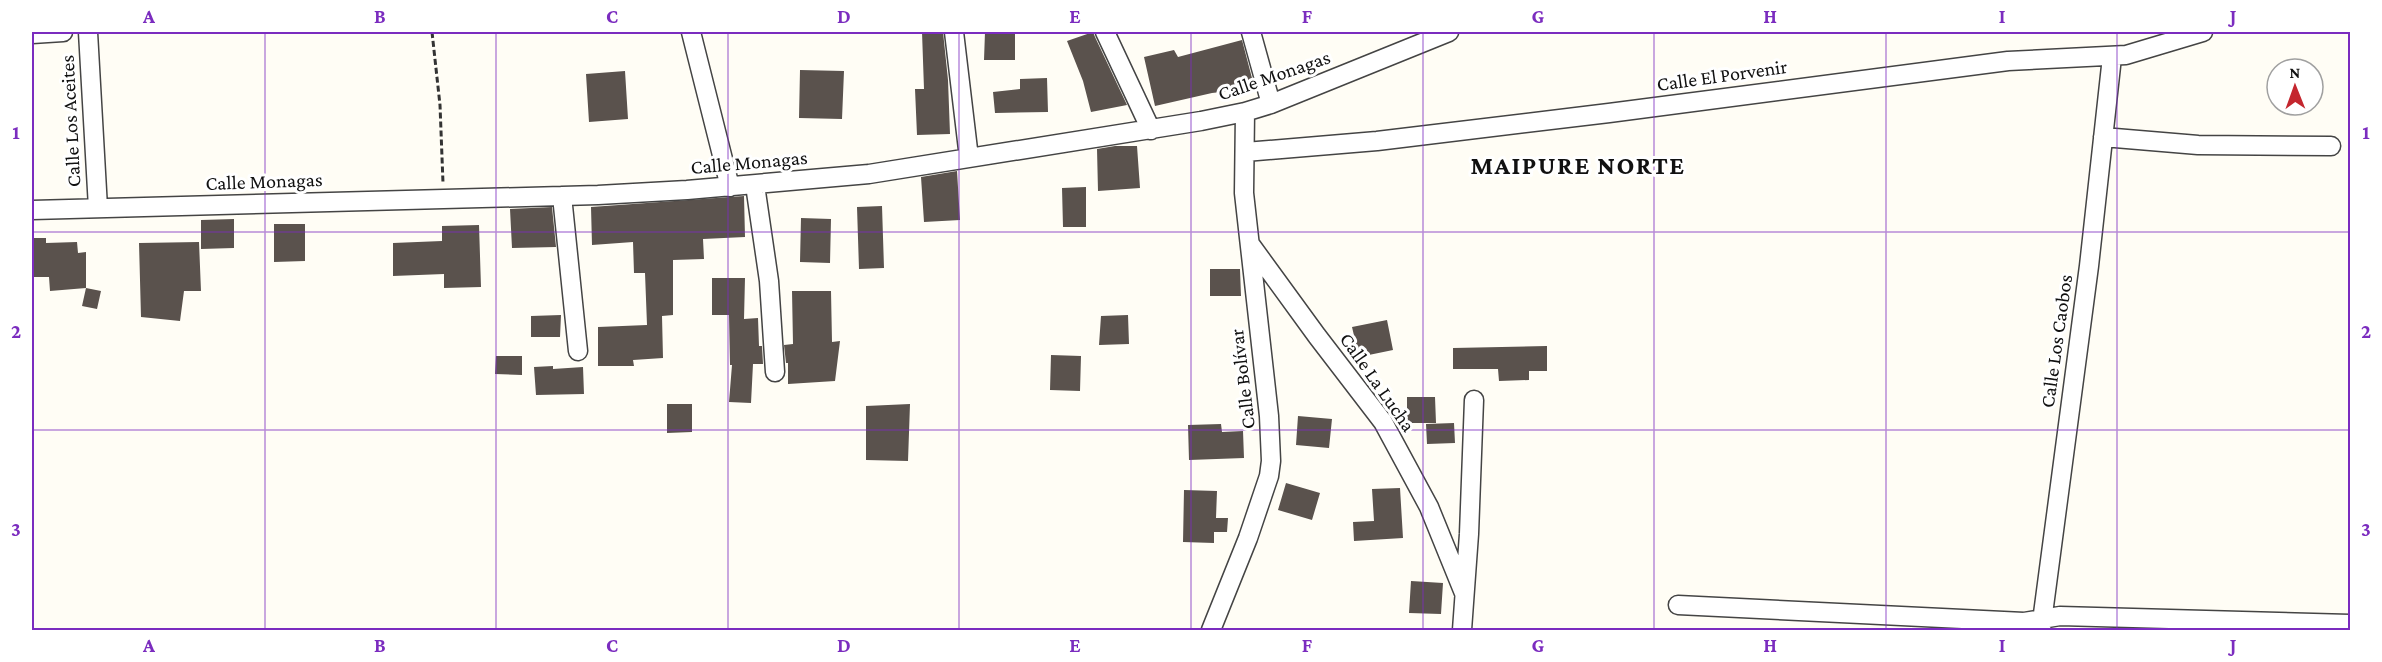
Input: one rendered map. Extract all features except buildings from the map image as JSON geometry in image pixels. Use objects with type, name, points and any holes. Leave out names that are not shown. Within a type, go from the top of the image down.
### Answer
[{"type":"street","points":[[32,34],[63,32]]},
{"type":"street","name":"Calle Los Aceites","points":[[88,32],[98,208]]},
{"type":"street","points":[[691,32],[730,187]]},
{"type":"street","points":[[954,32],[969,158]]},
{"type":"street","points":[[1105,32],[1151,129]]},
{"type":"street","points":[[1251,32],[1271,104]]},
{"type":"street","name":"Calle Monagas","points":[[32,210],[562,196],[730,187],[869,174],[1245,112],[1271,104],[1414,38],[1449,32]]},
{"type":"street","name":"Calle El Porvenir","points":[[1245,152],[1377,141],[1562,119],[2008,61],[2112,57],[2126,55],[2167,38],[2203,32]]},
{"type":"street","name":"Calle Los Caobos","points":[[2041,625],[2089,266],[2112,57]]},
{"type":"street","name":"Calle Bolívar","points":[[1211,630],[1248,538],[1269,476],[1271,461],[1269,416],[1244,193],[1245,112]]},
{"type":"street","points":[[2103,137],[2198,145],[2331,146]]},
{"type":"street","points":[[755,185],[769,281],[775,372]]},
{"type":"street","points":[[562,196],[578,351]]},
{"type":"street","name":"Calle La Lucha","points":[[1248,241],[1383,422],[1429,507],[1464,593],[1462,630]]},
{"type":"street","points":[[1464,593],[1469,534],[1474,400]]},
{"type":"street","points":[[1678,605],[2024,622],[2041,625],[2060,616],[2350,624]]},
{"type":"path","points":[[432,32],[440,105],[443,200]]},
{"type":"district","name":"MAIPURE NORTE","points":[[1578,165]]}]
